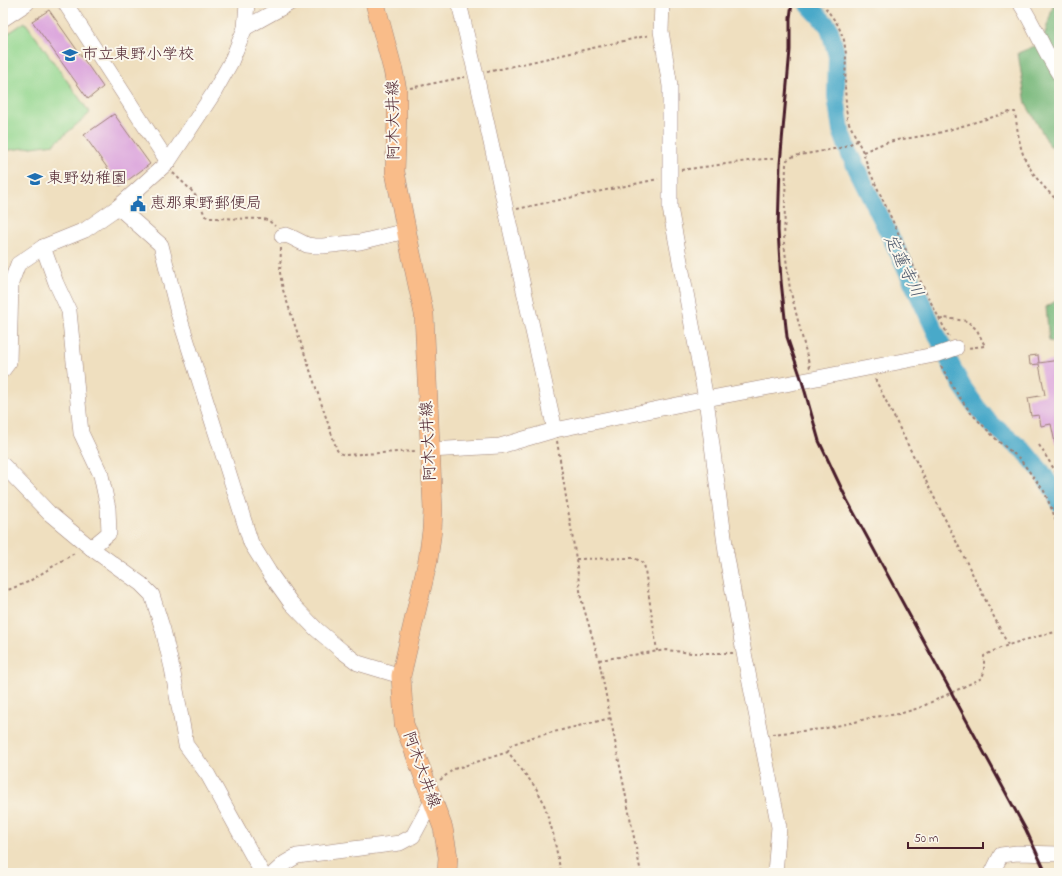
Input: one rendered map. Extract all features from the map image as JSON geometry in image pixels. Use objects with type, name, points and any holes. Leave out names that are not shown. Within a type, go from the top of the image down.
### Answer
[{"type":"main road","name":"阿木大井線","points":[[375,3],[397,90],[395,172],[424,314],[433,510],[428,560],[401,676],[404,724],[443,828],[448,857],[447,873]]},
{"type":"street","points":[[3,19],[27,3]]},
{"type":"street","points":[[65,3],[157,144],[167,163]]},
{"type":"street","points":[[3,370],[9,362],[11,283],[18,264],[43,248],[85,230],[118,207],[167,163],[214,94],[231,62],[245,28],[247,3]]},
{"type":"street","points":[[245,28],[290,3]]},
{"type":"street","points":[[459,3],[555,430]]},
{"type":"street","points":[[662,3],[661,32],[670,86],[670,208],[706,399],[726,552],[779,827],[775,873]]},
{"type":"street","points":[[1020,3],[1027,13],[1049,59],[1059,74]]},
{"type":"street","points":[[157,144],[181,142]]},
{"type":"street","points":[[118,207],[161,245],[178,313],[251,543],[291,603],[316,629],[358,663],[401,676]]},
{"type":"street","points":[[282,236],[286,235],[307,245],[323,246],[360,242],[406,231]]},
{"type":"street","points":[[43,248],[56,283],[69,311],[81,433],[101,475],[108,508],[109,533],[91,548]]},
{"type":"street","points":[[430,450],[500,446],[555,430],[706,399],[870,368],[937,354],[956,348]]},
{"type":"street","points":[[3,465],[49,513],[91,548],[141,584],[152,595],[163,630],[186,745],[208,775],[262,873]]},
{"type":"street","points":[[274,873],[285,863],[297,856],[400,843],[413,836],[431,794]]},
{"type":"street","points":[[992,873],[1001,855],[1016,853],[1059,854]]},
{"type":"path","points":[[822,3],[838,25],[844,40],[846,54],[845,87],[847,119],[926,294],[940,320],[956,348],[963,349],[985,346],[977,330],[967,321],[944,318],[940,320]]},
{"type":"path","points":[[397,90],[476,75],[661,32]]},
{"type":"path","points":[[863,152],[882,144],[897,140],[935,134],[1010,112],[1015,112],[1018,134],[1025,160],[1036,177],[1059,202]]},
{"type":"path","points":[[813,379],[790,289],[784,243],[786,164],[788,160],[794,156],[840,148],[853,144],[857,141]]},
{"type":"path","points":[[506,212],[670,174],[763,159],[773,159]]},
{"type":"path","points":[[167,163],[198,199],[205,216],[210,218],[262,219],[277,227],[282,236],[280,273],[283,290],[339,453],[345,455],[430,450]]},
{"type":"path","points":[[937,354],[958,395],[971,413],[998,441],[1019,458],[1044,491],[1053,512],[1059,532]]},
{"type":"path","points":[[870,368],[1008,646]]},
{"type":"path","points":[[555,430],[581,598],[600,660],[641,873]]},
{"type":"path","points":[[1039,445],[1059,477]]},
{"type":"path","points":[[3,592],[28,582],[74,552],[91,548]]},
{"type":"path","points":[[576,559],[634,558],[644,564],[657,651]]},
{"type":"path","points":[[761,735],[822,729],[872,717],[899,714],[919,708],[982,678],[984,672],[984,656],[991,651],[1059,632]]},
{"type":"path","points":[[600,660],[666,650],[692,653],[730,654],[744,651]]},
{"type":"path","points":[[508,752],[509,747],[513,744],[533,737],[611,718]]},
{"type":"path","points":[[431,794],[454,769],[508,752]]},
{"type":"path","points":[[508,752],[536,788],[543,801],[554,833],[561,873]]},
{"type":"path","points":[[3,864],[6,873]]},
{"type":"green space","points":[[1054,3],[1059,3],[1059,147],[1050,146],[1026,104],[1018,53],[1042,43]]},
{"type":"green space","points":[[25,22],[90,113],[54,144],[3,151],[3,37]]},
{"type":"green space","points":[[1059,299],[1059,344],[1049,341],[1046,307]]},
{"type":"building","points":[[49,10],[103,87],[88,99],[32,21]]},
{"type":"building","points":[[114,114],[150,164],[120,186],[84,135]]},
{"type":"building","points":[[1038,355],[1039,363],[1059,360],[1059,443],[1055,443],[1051,424],[1041,426],[1039,415],[1031,416],[1028,398],[1045,395],[1039,364],[1030,365],[1029,356]]},
{"type":"waterway","name":"定蓮寺川","points":[[807,3],[829,27],[837,56],[836,96],[841,130],[850,155],[901,258],[952,367],[962,386],[989,422],[1025,452],[1042,472],[1056,494],[1059,503]]},
{"type":"railway","points":[[792,3],[790,18],[790,50],[780,164],[778,230],[781,281],[787,337],[802,381],[819,441],[847,500],[1026,830],[1046,873]]},
{"type":"place","name":"市立東野小学校","points":[[70,55]]},
{"type":"place","name":"東野幼稚園","points":[[35,179]]},
{"type":"place","name":"恵那東野郵便局","points":[[138,204]]}]
